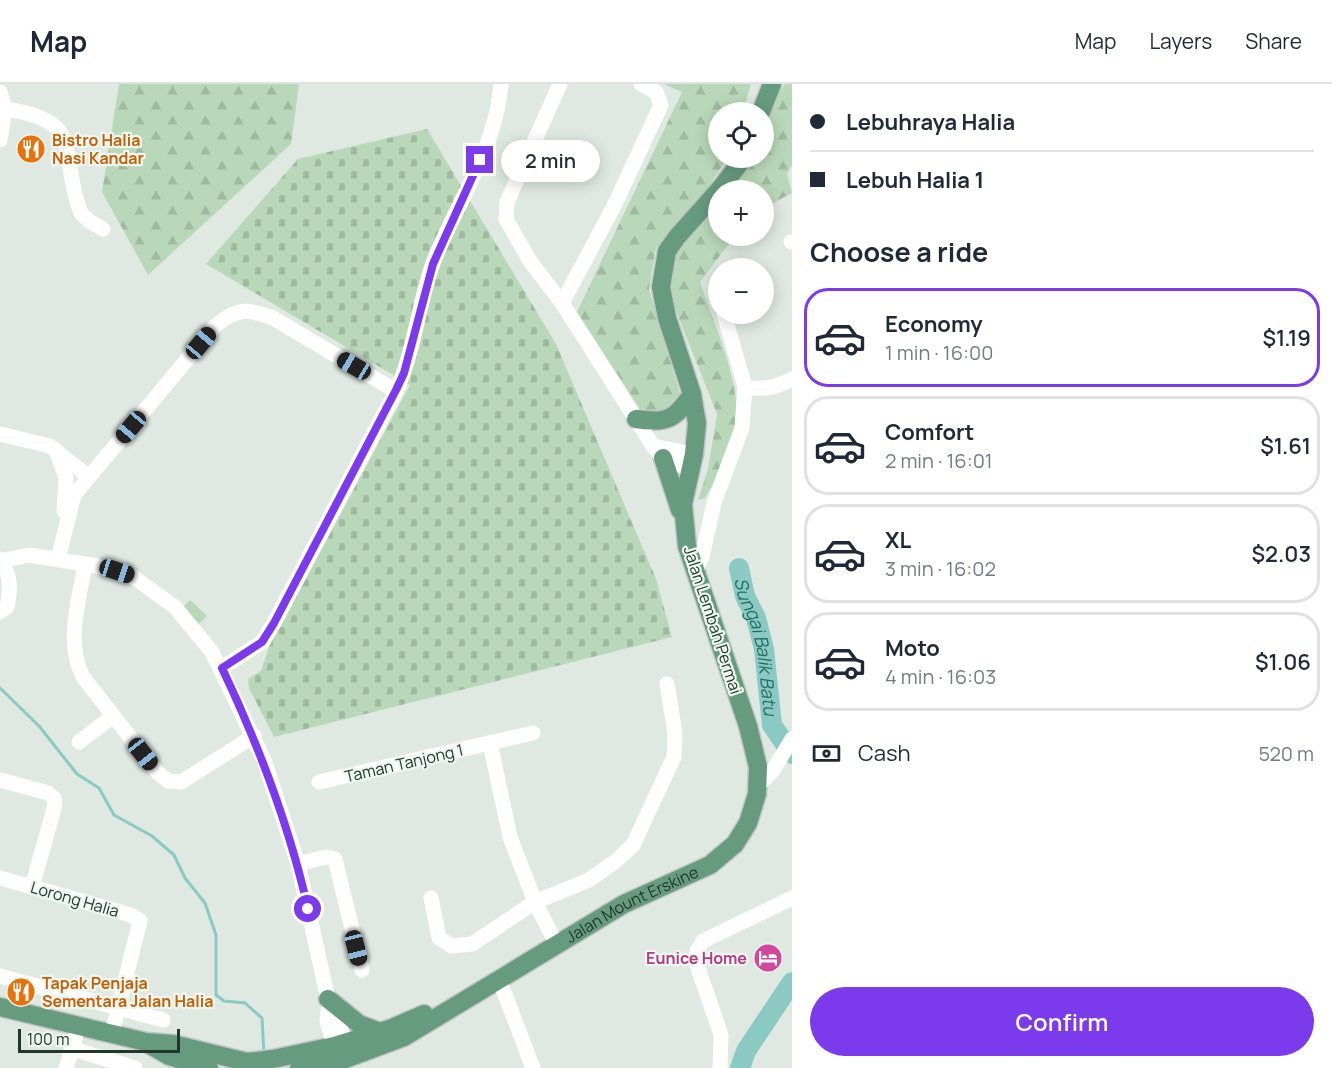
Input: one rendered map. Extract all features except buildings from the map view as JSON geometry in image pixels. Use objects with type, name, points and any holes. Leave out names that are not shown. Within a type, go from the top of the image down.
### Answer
[{"type":"main road","points":[[765,102],[772,84]]},
{"type":"main road","name":"Jalan Lembah Permai","points":[[727,180],[736,168]]},
{"type":"main road","name":"Jalan Lembah Permai","points":[[708,203],[667,251],[662,267],[663,303],[692,394],[697,423],[692,462],[684,496],[683,520],[695,572],[748,726],[758,767],[758,785]]},
{"type":"main road","points":[[636,420],[651,422],[673,417],[692,394]]},
{"type":"main road","points":[[658,452],[683,520]]},
{"type":"main road","name":"Jalan Mount Erskine","points":[[299,1068],[404,1037],[556,943],[624,904],[691,875],[721,858],[735,844],[748,823],[758,785]]},
{"type":"main road","name":"Jalan Mount Erskine","points":[[0,1007],[146,1042],[173,1044],[231,1059],[266,1060],[339,1057],[380,1032],[471,995]]},
{"type":"main road","points":[[328,1001],[359,1024],[380,1032]]},
{"type":"main road","name":"Jalan Mount Erskine","points":[[146,1042],[169,1056],[209,1068]]},
{"type":"street","points":[[222,668],[262,642],[274,623],[396,390],[404,373],[433,264],[473,179],[494,123],[501,84]]},
{"type":"street","points":[[560,84],[507,202],[506,219],[530,261],[562,303],[658,452],[692,462]]},
{"type":"street","points":[[562,303],[614,206],[661,105],[656,92],[641,84]]},
{"type":"street","points":[[0,92],[5,109],[0,140]]},
{"type":"street","points":[[5,109],[39,115],[60,130],[81,213],[103,229]]},
{"type":"street","points":[[58,559],[74,495],[215,326],[231,313],[251,312],[273,318],[396,390]]},
{"type":"street","points":[[695,572],[702,557],[714,503],[742,428],[745,387],[727,324]]},
{"type":"street","points":[[745,387],[761,390],[777,388],[792,380]]},
{"type":"street","points":[[0,434],[37,441],[56,449],[89,477]]},
{"type":"street","points":[[56,449],[66,478],[63,503],[66,526]]},
{"type":"street","points":[[0,612],[8,607],[11,586],[8,572],[1,560],[29,555],[85,564],[132,576],[164,597],[192,625],[222,668],[254,736],[298,864],[328,1001],[327,1021],[339,1057]]},
{"type":"street","points":[[85,564],[73,632],[74,653],[83,677],[158,773],[174,783],[187,780],[254,736]]},
{"type":"street","points":[[431,898],[439,938],[452,946],[472,944],[535,902],[589,880],[616,861],[633,845],[674,757],[675,733],[667,684]]},
{"type":"street","points":[[79,742],[113,716]]},
{"type":"street","name":"Taman Tanjong 1","points":[[319,782],[533,733]]},
{"type":"street","points":[[758,785],[779,762],[792,740]]},
{"type":"street","points":[[490,743],[510,837],[535,902],[556,943]]},
{"type":"street","points":[[0,780],[48,793],[54,798],[55,805],[32,887]]},
{"type":"street","points":[[298,864],[326,857],[334,860],[362,970]]},
{"type":"street","name":"Lorong Halia","points":[[0,878],[131,915],[140,921],[112,1033]]},
{"type":"street","points":[[720,1068],[721,1035],[696,962],[697,951],[702,941],[792,898]]},
{"type":"street","points":[[0,976],[163,1020]]},
{"type":"street","points":[[499,979],[534,1068]]},
{"type":"street","points":[[66,1068],[79,1025]]},
{"type":"street","points":[[73,1049],[135,1068]]},
{"type":"green space","points":[[119,84],[299,84],[291,144],[148,275],[102,192]]},
{"type":"green space","points":[[664,84],[751,84],[746,102],[708,102],[708,168],[721,168],[713,180],[708,180],[708,187],[689,215],[656,248],[649,289],[680,394],[661,413],[640,409],[577,312],[682,92]]},
{"type":"green space","points":[[785,84],[792,84],[792,165],[787,174],[792,193],[774,203],[774,180],[739,180],[747,168],[774,168],[774,104]]},
{"type":"green space","points":[[427,129],[556,344],[656,579],[672,637],[274,737],[249,688],[248,679],[261,671],[269,647],[410,385],[206,264],[298,159]]},
{"type":"green space","points":[[708,218],[708,246],[727,246],[718,258],[708,258],[708,271],[700,282],[708,305],[708,324],[715,324],[731,375],[737,412],[736,430],[728,457],[719,474],[705,498],[698,500],[708,469],[717,414],[676,311],[667,279],[679,249]]},
{"type":"green space","points":[[190,600],[207,616],[199,624],[182,608]]},
{"type":"waterway","name":"Sungai Balik Batu","points":[[739,568],[745,596],[756,618],[764,649],[772,725],[792,754]]},
{"type":"waterway","points":[[0,688],[39,726],[77,774],[99,788],[114,815],[152,836],[174,855],[185,878],[205,903],[216,935],[216,995],[224,1001],[245,1003],[262,1018],[264,1054]]},
{"type":"waterway","name":"Sungai Balik Batu","points":[[740,1068],[746,1051],[792,982]]},
{"type":"place","name":"Bistro Halia Nasi Kandar","points":[[31,149]]},
{"type":"place","name":"Eunice Home","points":[[768,958]]},
{"type":"place","name":"Tapak Penjaja Sementara Jalan Halia","points":[[21,992]]},
{"type":"route","points":[[308,909],[288,830],[264,760],[222,668],[262,642],[274,623],[396,390],[404,373],[433,264],[480,160]]}]
